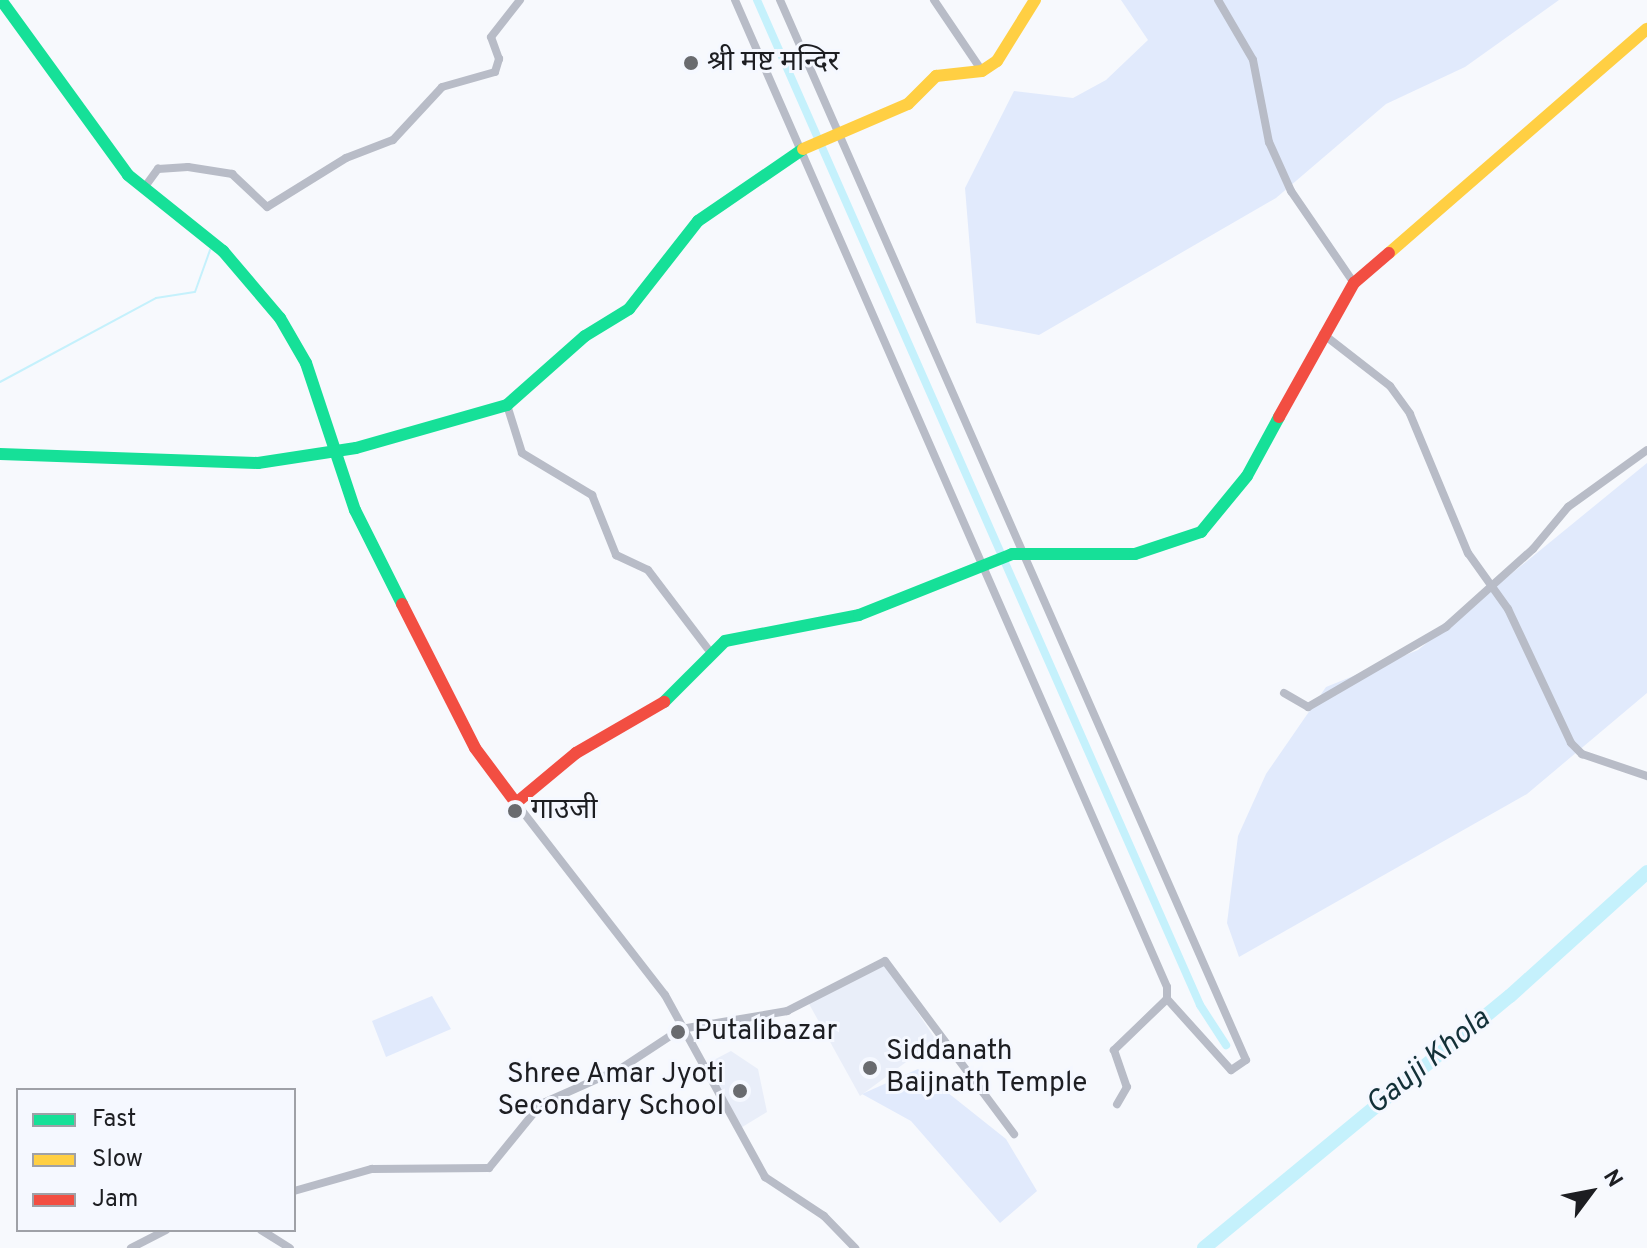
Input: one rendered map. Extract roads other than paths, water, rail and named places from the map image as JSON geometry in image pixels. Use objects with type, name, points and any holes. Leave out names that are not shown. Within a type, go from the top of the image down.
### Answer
[{"type":"street","points":[[1,0],[115,159],[144,188],[223,251],[280,318],[306,363],[331,450],[475,748],[637,954],[765,1177],[824,1216],[855,1248]]},
{"type":"street","points":[[144,188],[158,169],[188,167],[232,174],[267,207],[346,158],[393,140],[442,87],[495,72],[499,59],[491,37],[520,0]]},
{"type":"street","points":[[735,0],[985,566],[1167,999],[1231,1070],[1246,1060],[1016,554],[835,136],[780,0]]},
{"type":"street","points":[[934,0],[982,71]]},
{"type":"street","points":[[0,454],[258,463],[331,450],[507,405],[585,336],[629,309],[698,221],[803,150],[908,104],[936,76],[982,71],[997,61],[1035,0]]},
{"type":"street","points":[[1218,0],[1253,60],[1269,142],[1291,191],[1354,283]]},
{"type":"street","points":[[516,803],[576,753],[661,705],[708,649],[859,615],[1016,554],[1135,554],[1201,532],[1247,476],[1322,334],[1354,283],[1647,29]]},
{"type":"street","points":[[1322,334],[1399,397],[1455,507],[1468,553],[1494,585],[1571,743],[1582,754],[1647,776]]},
{"type":"street","points":[[507,405],[522,453],[592,495],[616,555],[648,570],[708,649]]},
{"type":"street","points":[[1284,693],[1308,707],[1385,667],[1494,585],[1568,507],[1647,450]]},
{"type":"street","points":[[296,1190],[372,1169],[489,1168],[541,1104],[620,1069],[681,1029],[787,1011],[885,961],[1014,1134]]},
{"type":"street","points":[[1117,1104],[1127,1087],[1117,1042],[1167,999]]},
{"type":"street","points":[[131,1248],[162,1232]]},
{"type":"street","points":[[264,1232],[290,1248]]},
{"type":"waterway","points":[[757,0],[1200,1005],[1226,1045]]},
{"type":"waterway","points":[[0,382],[156,298],[195,292],[210,250]]},
{"type":"waterway","name":"Gauji Khola","points":[[1204,1248],[1510,996],[1647,872]]},
{"type":"place","name":"श्री मष्ट मन्दिर","points":[[691,63]]},
{"type":"place","name":"गाउजी","points":[[515,811]]},
{"type":"place","name":"Putalibazar","points":[[678,1032]]},
{"type":"place","name":"Siddanath Baijnath Temple","points":[[870,1068]]},
{"type":"place","name":"Shree Amar Jyoti Secondary School","points":[[740,1091]]}]
